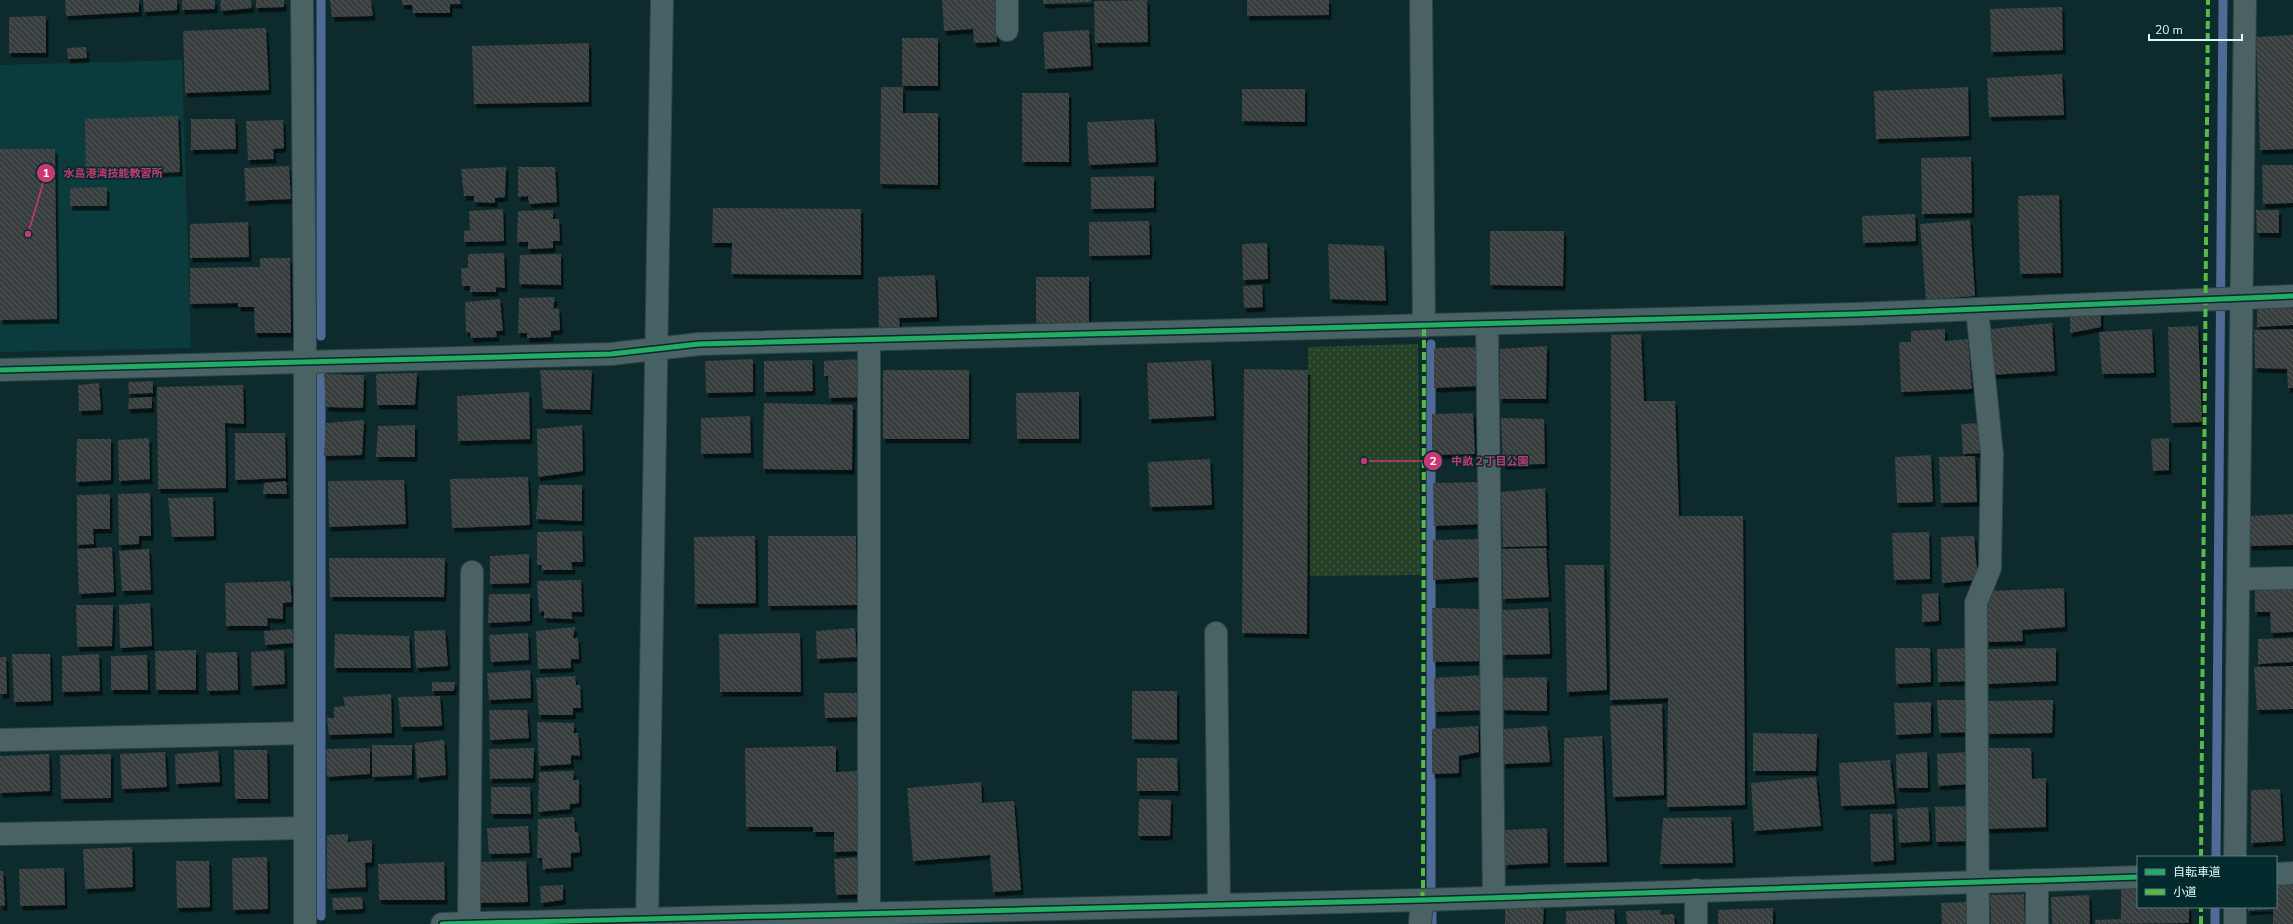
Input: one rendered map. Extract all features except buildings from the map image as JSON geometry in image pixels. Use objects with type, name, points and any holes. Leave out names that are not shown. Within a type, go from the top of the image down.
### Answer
[{"type":"street","points":[[302,0],[305,924]]},
{"type":"street","points":[[647,922],[662,0]]},
{"type":"street","points":[[1007,0],[1007,30]]},
{"type":"street","points":[[1421,0],[1424,326]]},
{"type":"street","points":[[2235,856],[2239,579],[2239,298],[2245,0]]},
{"type":"street","points":[[0,370],[611,354],[699,344],[1856,314],[2293,296]]},
{"type":"street","points":[[1977,309],[1992,454],[1990,568],[1976,603],[1978,924]]},
{"type":"street","points":[[1487,324],[1494,896]]},
{"type":"street","points":[[869,340],[869,914]]},
{"type":"street","points":[[469,924],[472,572]]},
{"type":"street","points":[[2239,579],[2293,578]]},
{"type":"street","points":[[1216,633],[1219,904]]},
{"type":"street","points":[[0,740],[305,733]]},
{"type":"street","points":[[0,834],[304,828]]},
{"type":"street","points":[[2277,874],[2293,874]]},
{"type":"street","points":[[442,924],[647,922],[1219,904],[1422,900],[1494,896],[2137,877]]},
{"type":"street","points":[[2037,880],[2037,924]]},
{"type":"street","points":[[1696,890],[1696,924]]},
{"type":"street","points":[[1420,924],[1422,900]]},
{"type":"street","points":[[2235,908],[2235,924]]},
{"type":"shaded area","points":[[182,60],[191,348],[0,352],[0,65]]},
{"type":"green space","points":[[1418,344],[1421,575],[1310,576],[1308,347]]},
{"type":"waterway","points":[[321,0],[321,336]]},
{"type":"waterway","points":[[2216,856],[2223,0]]},
{"type":"waterway","points":[[1431,344],[1431,887]]},
{"type":"waterway","points":[[321,373],[321,916]]},
{"type":"waterway","points":[[2215,908],[2215,924]]},
{"type":"waterway","points":[[1432,913],[1432,924]]},
{"type":"marked path","points":[[2201,856],[2208,0]]},
{"type":"marked path","points":[[1422,900],[1424,326]]},
{"type":"marked path","points":[[2201,908],[2201,924]]},
{"type":"cycle path","points":[[0,370],[611,354],[699,344],[1856,314],[2293,296]]},
{"type":"cycle path","points":[[442,924],[1422,900],[2137,877]]},
{"type":"place","name":"水島港湾技能教習所","points":[[28,234]]},
{"type":"place","name":"中畝２丁目公園","points":[[1364,461]]}]
